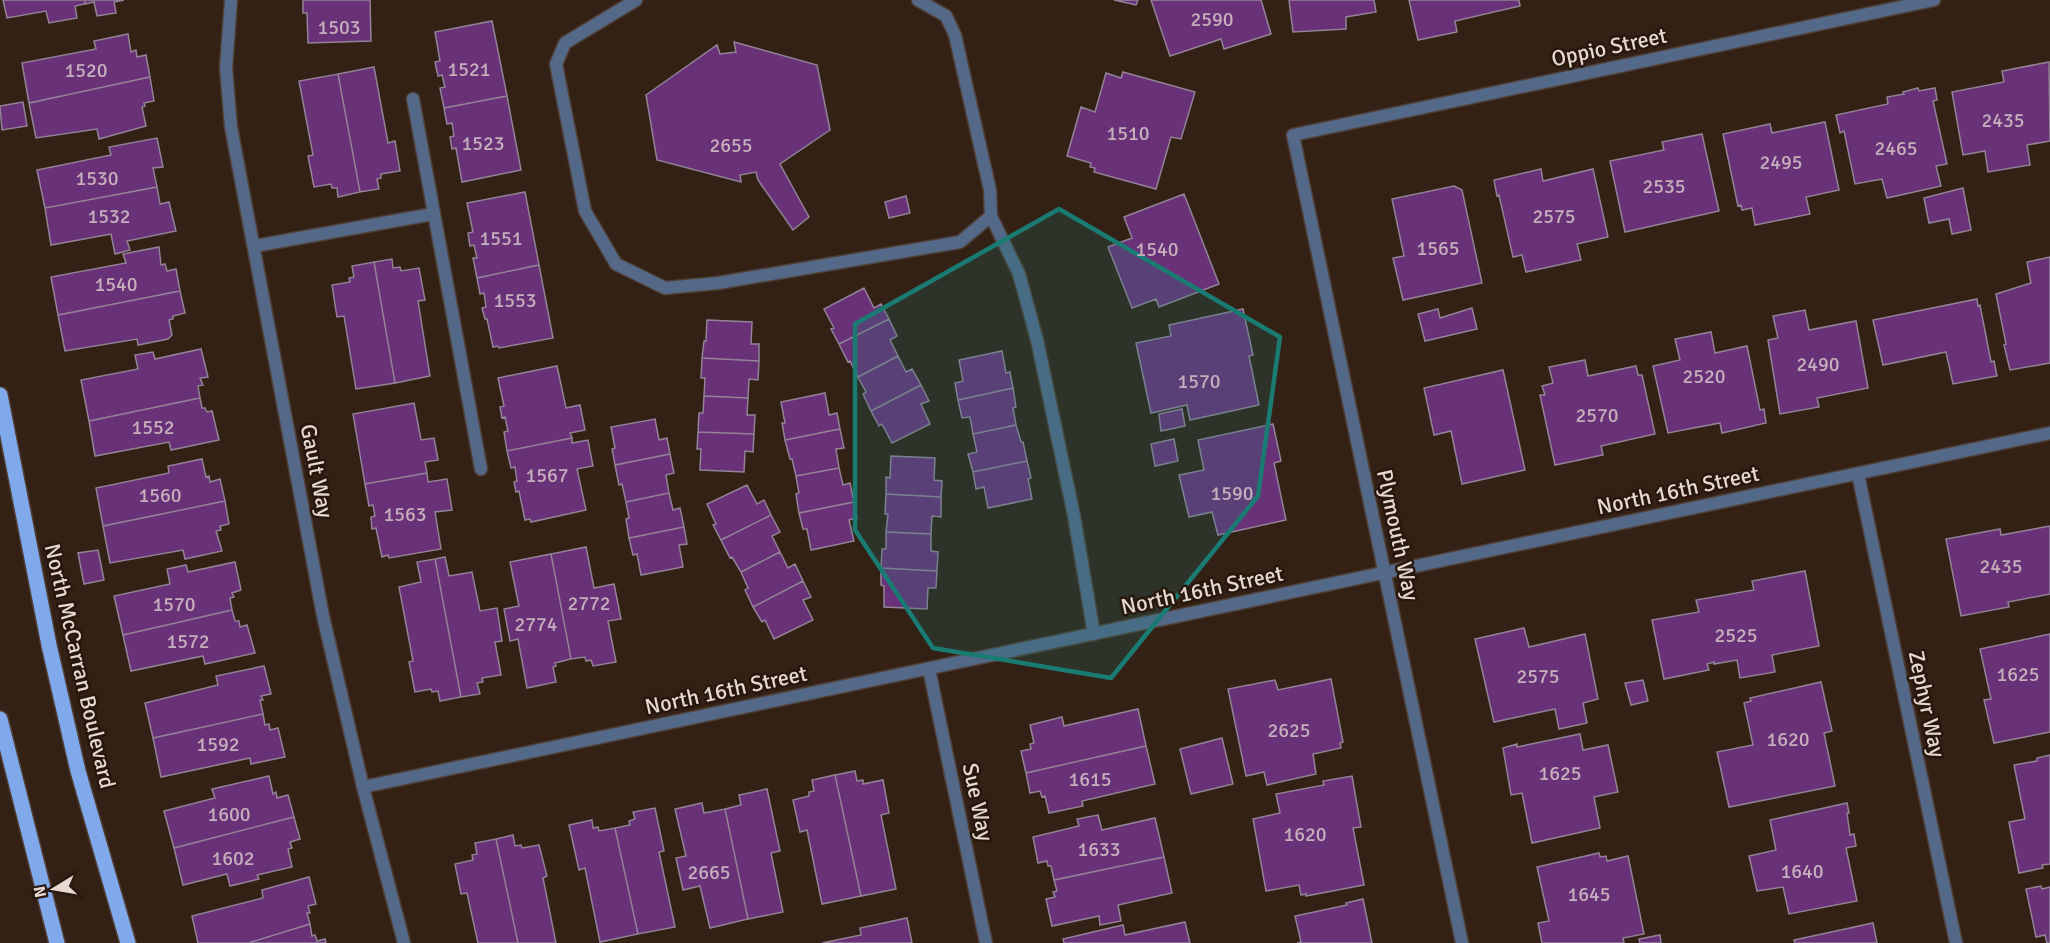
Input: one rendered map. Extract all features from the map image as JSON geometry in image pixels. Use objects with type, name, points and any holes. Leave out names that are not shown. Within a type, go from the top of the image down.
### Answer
[{"type":"main road","name":"North McCarran Boulevard","points":[[0,395],[49,645],[70,737],[128,943]]},
{"type":"main road","points":[[0,719],[57,943]]},
{"type":"street","name":"Gault Way","points":[[231,0],[226,68],[231,127],[323,616],[363,787],[404,943]]},
{"type":"street","points":[[636,0],[565,43],[556,64],[585,212],[616,264],[665,288],[718,284],[960,242],[991,216]]},
{"type":"street","points":[[918,0],[946,16],[955,35],[990,190],[991,216],[1019,274],[1036,340],[1074,516],[1094,634]]},
{"type":"street","name":"Oppio Street","points":[[1293,135],[1935,0]]},
{"type":"street","points":[[412,99],[481,469]]},
{"type":"street","name":"Plymouth Way","points":[[1293,135],[1462,943]]},
{"type":"street","points":[[254,246],[433,214]]},
{"type":"street","name":"North 16th Street","points":[[363,787],[2050,433]]},
{"type":"street","name":"Zephyr Way","points":[[1858,474],[1956,943]]},
{"type":"street","name":"Sue Way","points":[[929,669],[986,943]]},
{"type":"highlighted area","points":[[1059,209],[1280,337],[1258,496],[1111,678],[933,648],[855,530],[855,324]]},
{"type":"building","points":[[3,0],[85,0],[85,4],[75,6],[77,18],[49,23],[46,11],[7,18]]},
{"type":"building","points":[[85,0],[124,0],[114,2],[116,13],[97,16],[94,2],[85,4]]},
{"type":"building","points":[[303,0],[370,0],[371,41],[308,43],[307,13],[303,13]]},
{"type":"building","points":[[1114,0],[1138,0],[1136,5]]},
{"type":"building","points":[[1151,0],[1261,0],[1271,34],[1224,49],[1221,39],[1170,56]]},
{"type":"building","points":[[1289,0],[1374,0],[1376,12],[1346,17],[1346,29],[1293,32]]},
{"type":"building","points":[[1409,0],[1519,0],[1520,6],[1455,21],[1457,32],[1418,40]]},
{"type":"building","points":[[492,21],[507,96],[444,108],[440,88],[445,87],[442,75],[438,76],[435,62],[440,61],[435,32]]},
{"type":"building","points":[[128,34],[131,52],[136,50],[137,57],[146,55],[150,77],[29,103],[22,63],[96,49],[94,41]]},
{"type":"building","points":[[734,42],[817,65],[830,130],[780,164],[809,217],[793,230],[758,180],[756,172],[740,175],[741,182],[657,160],[646,95],[717,45],[720,54],[736,52]]},
{"type":"building","points":[[2049,62],[2050,141],[2027,145],[2030,165],[1988,172],[1985,151],[1963,155],[1952,92],[2004,82],[2002,71]]},
{"type":"building","points":[[374,67],[388,143],[395,141],[400,171],[381,174],[381,178],[377,179],[379,189],[360,192],[338,74]]},
{"type":"building","points":[[1123,72],[1195,92],[1181,139],[1171,137],[1156,189],[1094,172],[1095,168],[1090,167],[1091,163],[1067,156],[1081,107],[1095,112],[1106,73],[1121,78]]},
{"type":"building","points":[[338,74],[360,192],[338,197],[337,188],[332,188],[331,184],[314,187],[308,156],[313,155],[299,81]]},
{"type":"building","points":[[150,77],[154,101],[144,103],[145,106],[142,107],[146,126],[99,139],[97,129],[36,138],[29,103]]},
{"type":"building","points":[[1918,88],[1919,91],[1935,88],[1937,100],[1933,101],[1947,164],[1936,166],[1941,186],[1887,198],[1882,179],[1855,184],[1844,131],[1840,133],[1836,115],[1888,104],[1887,97],[1904,94],[1903,92]]},
{"type":"building","points":[[507,96],[521,170],[462,182],[456,148],[452,149],[450,137],[454,136],[452,123],[447,124],[444,108]]},
{"type":"building","points":[[23,102],[27,126],[2,130],[0,106]]},
{"type":"building","points":[[1825,122],[1839,190],[1806,197],[1810,214],[1755,225],[1752,208],[1742,210],[1741,205],[1738,206],[1723,134],[1770,124],[1772,133]]},
{"type":"building","points":[[1702,134],[1719,211],[1625,232],[1610,161],[1664,150],[1662,142]]},
{"type":"building","points":[[157,138],[163,167],[153,168],[157,187],[45,208],[37,170],[111,155],[109,147]]},
{"type":"building","points":[[1541,169],[1543,181],[1593,169],[1608,237],[1577,244],[1581,260],[1526,272],[1522,255],[1513,257],[1494,180]]},
{"type":"building","points":[[1454,186],[1462,190],[1482,283],[1403,300],[1393,258],[1404,256],[1392,199]]},
{"type":"building","points":[[157,187],[160,204],[169,202],[176,231],[127,241],[130,250],[115,254],[111,234],[51,245],[45,208]]},
{"type":"building","points":[[1963,188],[1971,230],[1952,234],[1949,219],[1929,223],[1924,198]]},
{"type":"building","points":[[525,192],[539,265],[477,278],[473,258],[477,258],[474,245],[470,246],[468,233],[473,232],[467,203]]},
{"type":"building","points":[[1184,194],[1219,284],[1159,307],[1156,299],[1132,308],[1108,247],[1132,238],[1124,217]]},
{"type":"building","points":[[906,196],[910,213],[889,218],[885,202]]},
{"type":"building","points":[[159,247],[161,265],[165,264],[167,271],[176,269],[180,291],[58,315],[51,277],[126,263],[123,254]]},
{"type":"building","points":[[2050,257],[2050,363],[2010,370],[1996,294],[2031,283],[2027,262]]},
{"type":"building","points":[[392,259],[393,268],[400,267],[401,271],[419,268],[425,300],[418,301],[430,376],[395,383],[374,262]]},
{"type":"building","points":[[374,262],[395,383],[356,389],[344,316],[337,317],[332,285],[350,282],[349,278],[354,277],[352,266]]},
{"type":"building","points":[[539,265],[553,338],[499,348],[498,346],[493,347],[487,319],[485,319],[482,308],[486,307],[484,293],[480,294],[477,278]]},
{"type":"building","points":[[864,288],[874,308],[881,304],[889,319],[839,344],[824,309]]},
{"type":"building","points":[[180,291],[185,313],[173,316],[173,319],[169,320],[172,335],[168,339],[138,345],[137,339],[65,351],[58,315]]},
{"type":"building","points":[[1977,299],[1991,362],[1994,361],[1997,376],[1953,384],[1946,352],[1883,365],[1873,320]]},
{"type":"building","points":[[1472,308],[1477,329],[1425,341],[1418,314],[1438,309],[1440,318]]},
{"type":"building","points":[[1243,309],[1253,355],[1249,356],[1259,405],[1190,420],[1187,405],[1151,413],[1136,343],[1171,336],[1169,325]]},
{"type":"building","points":[[1805,310],[1809,330],[1856,321],[1868,388],[1817,398],[1819,407],[1780,414],[1768,340],[1778,338],[1773,316]]},
{"type":"building","points":[[889,319],[897,336],[890,340],[898,356],[858,377],[839,344]]},
{"type":"building","points":[[707,320],[752,322],[751,344],[759,344],[759,361],[702,358]]},
{"type":"building","points":[[1711,332],[1715,353],[1747,346],[1760,410],[1764,409],[1766,423],[1722,433],[1720,423],[1668,433],[1653,366],[1680,360],[1675,339]]},
{"type":"building","points":[[201,349],[208,377],[200,378],[203,385],[198,386],[200,398],[89,421],[81,380],[138,369],[135,355],[153,352],[155,359]]},
{"type":"building","points":[[1002,351],[1006,373],[1010,372],[1013,388],[958,400],[955,383],[963,381],[959,360]]},
{"type":"building","points":[[898,356],[906,372],[912,369],[921,385],[871,411],[863,394],[866,392],[858,377]]},
{"type":"building","points":[[702,358],[759,361],[758,380],[749,379],[748,398],[704,396],[705,378],[701,378]]},
{"type":"building","points":[[1585,360],[1588,376],[1636,366],[1638,375],[1642,375],[1655,434],[1601,446],[1603,455],[1555,465],[1540,395],[1545,395],[1542,386],[1553,383],[1549,367]]},
{"type":"building","points":[[557,366],[566,408],[580,405],[585,430],[570,433],[572,438],[507,451],[504,432],[508,431],[505,417],[502,418],[500,407],[504,406],[498,378]]},
{"type":"building","points":[[1503,370],[1525,470],[1462,484],[1451,431],[1434,435],[1424,388]]},
{"type":"building","points":[[921,385],[929,401],[921,404],[930,424],[892,443],[882,424],[879,426],[871,411]]},
{"type":"building","points":[[1013,388],[1016,425],[973,434],[970,417],[962,418],[958,400]]},
{"type":"building","points":[[825,393],[829,415],[837,413],[840,429],[785,440],[781,402]]},
{"type":"building","points":[[704,396],[748,398],[747,415],[755,415],[754,434],[698,432],[699,413],[703,413]]},
{"type":"building","points":[[200,398],[202,408],[205,408],[207,412],[212,411],[219,440],[171,450],[169,442],[95,456],[89,421]]},
{"type":"building","points":[[414,403],[421,440],[434,438],[438,460],[425,462],[427,473],[365,484],[353,414]]},
{"type":"building","points":[[1182,409],[1185,426],[1161,431],[1159,414]]},
{"type":"building","points":[[655,419],[659,440],[667,438],[670,454],[615,465],[611,427]]},
{"type":"building","points":[[1273,424],[1281,461],[1274,463],[1286,520],[1218,535],[1212,512],[1189,517],[1179,475],[1204,470],[1198,440]]},
{"type":"building","points":[[1016,425],[1027,461],[973,472],[968,454],[977,452],[973,434]]},
{"type":"building","points":[[840,429],[844,448],[836,449],[839,468],[796,476],[785,440]]},
{"type":"building","points":[[698,432],[754,434],[753,452],[745,451],[744,472],[700,470],[701,449],[697,449]]},
{"type":"building","points":[[572,438],[572,443],[588,440],[593,466],[577,469],[586,510],[531,522],[530,519],[525,520],[519,491],[516,492],[514,482],[517,481],[515,467],[511,468],[507,451]]},
{"type":"building","points":[[1174,439],[1178,461],[1155,466],[1151,444]]},
{"type":"building","points":[[670,454],[674,473],[666,475],[669,493],[626,502],[622,484],[619,485],[615,465]]},
{"type":"building","points":[[891,456],[935,458],[934,480],[942,481],[941,497],[886,494],[886,477],[890,478]]},
{"type":"building","points":[[202,459],[206,477],[209,476],[210,482],[220,479],[225,501],[103,526],[96,488],[169,473],[168,466]]},
{"type":"building","points":[[1027,461],[1032,499],[988,508],[984,487],[976,489],[973,472]]},
{"type":"building","points":[[839,468],[843,485],[850,483],[854,502],[799,513],[796,476]]},
{"type":"building","points":[[427,473],[428,482],[447,479],[452,510],[435,512],[441,549],[389,558],[388,555],[382,557],[376,528],[372,529],[371,517],[375,516],[373,505],[369,506],[365,484]]},
{"type":"building","points":[[747,485],[757,504],[764,500],[771,515],[721,540],[713,525],[716,524],[707,504]]},
{"type":"building","points":[[669,493],[673,510],[680,508],[684,527],[629,538],[626,502]]},
{"type":"building","points":[[886,494],[941,497],[941,517],[932,516],[931,534],[886,532],[888,514],[885,514]]},
{"type":"building","points":[[225,501],[229,524],[220,526],[221,530],[216,531],[222,551],[185,559],[183,550],[110,563],[103,526]]},
{"type":"building","points":[[854,502],[857,518],[849,520],[854,541],[811,550],[807,529],[803,529],[799,513]]},
{"type":"building","points":[[771,515],[780,532],[772,536],[780,552],[741,572],[732,557],[730,558],[721,540]]},
{"type":"building","points":[[2050,526],[2050,594],[2008,602],[2009,607],[1961,616],[1946,539],[2000,529],[2001,535]]},
{"type":"building","points":[[684,527],[687,544],[679,545],[683,567],[641,575],[637,554],[633,555],[629,538]]},
{"type":"building","points":[[886,532],[931,534],[931,551],[938,552],[937,571],[881,568],[882,549],[886,549]]},
{"type":"building","points":[[586,547],[594,588],[614,584],[621,619],[608,621],[616,662],[593,666],[591,660],[586,661],[585,657],[571,659],[551,554]]},
{"type":"building","points":[[98,550],[104,580],[84,584],[78,553]]},
{"type":"building","points":[[780,552],[788,568],[795,564],[803,581],[753,607],[745,590],[748,588],[741,572]]},
{"type":"building","points":[[551,554],[571,659],[555,663],[556,666],[553,667],[556,682],[527,688],[518,639],[510,641],[504,609],[519,606],[510,562]]},
{"type":"building","points":[[445,557],[449,576],[472,572],[480,611],[497,608],[502,641],[495,642],[501,675],[482,678],[483,682],[477,683],[480,694],[461,697],[435,559]]},
{"type":"building","points":[[435,559],[461,697],[440,701],[438,691],[432,692],[431,689],[415,692],[409,662],[413,661],[399,587],[421,582],[417,562]]},
{"type":"building","points":[[235,562],[241,590],[232,593],[234,597],[230,598],[232,610],[123,635],[114,596],[170,584],[167,569],[186,565],[188,572]]},
{"type":"building","points":[[881,568],[937,571],[936,588],[928,588],[927,609],[884,607]]},
{"type":"building","points":[[1805,571],[1819,646],[1772,655],[1775,672],[1740,678],[1737,660],[1714,664],[1714,662],[1707,664],[1709,670],[1664,679],[1652,620],[1699,612],[1696,600],[1754,590],[1752,581]]},
{"type":"building","points":[[803,581],[811,597],[803,600],[813,620],[774,639],[765,620],[762,622],[753,607]]},
{"type":"building","points":[[232,610],[235,621],[239,621],[240,627],[247,625],[255,653],[205,664],[203,656],[131,671],[123,635]]},
{"type":"building","points":[[1524,628],[1529,647],[1585,634],[1598,699],[1583,703],[1587,723],[1559,729],[1555,709],[1494,722],[1475,639]]},
{"type":"building","points":[[2050,634],[2050,732],[1994,743],[1984,700],[1991,699],[1980,649]]},
{"type":"building","points":[[264,666],[271,694],[261,696],[263,714],[153,738],[145,703],[218,685],[216,676]]},
{"type":"building","points":[[1331,679],[1343,742],[1340,743],[1341,748],[1313,754],[1316,774],[1267,785],[1264,772],[1246,776],[1228,689],[1275,680],[1278,690]]},
{"type":"building","points":[[1643,680],[1648,701],[1631,705],[1625,683]]},
{"type":"building","points":[[1821,682],[1832,731],[1824,733],[1835,786],[1729,807],[1717,752],[1753,745],[1744,703],[1751,701],[1750,698]]},
{"type":"building","points":[[1138,709],[1146,746],[1026,773],[1021,751],[1031,749],[1030,744],[1034,743],[1030,725],[1062,717],[1064,726]]},
{"type":"building","points":[[263,714],[265,725],[269,724],[270,730],[278,728],[285,757],[251,764],[250,758],[161,777],[153,738]]},
{"type":"building","points":[[1580,734],[1583,750],[1608,745],[1618,792],[1594,797],[1600,828],[1532,843],[1522,793],[1511,795],[1503,748]]},
{"type":"building","points":[[1222,738],[1233,784],[1191,794],[1180,749]]},
{"type":"building","points":[[1146,746],[1155,784],[1082,801],[1083,806],[1049,813],[1045,796],[1042,797],[1040,791],[1030,793],[1026,773]]},
{"type":"building","points":[[2050,755],[2050,864],[2042,865],[2043,868],[2019,873],[2009,822],[2025,819],[2014,765],[2037,761],[2037,758]]},
{"type":"building","points":[[855,771],[857,781],[863,780],[863,784],[883,780],[889,813],[881,815],[896,889],[861,896],[835,775]]},
{"type":"building","points":[[835,775],[861,896],[822,904],[807,830],[800,832],[793,800],[809,796],[809,792],[814,791],[812,780]]},
{"type":"building","points":[[269,776],[273,794],[276,792],[277,798],[288,795],[294,817],[174,848],[164,811],[215,798],[212,789]]},
{"type":"building","points":[[1352,776],[1361,827],[1353,828],[1364,885],[1306,896],[1306,894],[1301,895],[1299,885],[1266,891],[1253,819],[1280,813],[1276,794],[1324,785],[1323,781]]},
{"type":"building","points":[[767,789],[780,851],[771,853],[783,912],[748,919],[725,809],[741,805],[739,795]]},
{"type":"building","points":[[702,803],[704,813],[725,809],[748,919],[710,928],[700,886],[683,890],[676,858],[686,856],[675,809]]},
{"type":"building","points":[[1847,803],[1850,835],[1854,834],[1856,846],[1846,848],[1857,901],[1789,914],[1783,887],[1757,891],[1749,856],[1776,850],[1770,820]]},
{"type":"building","points":[[655,808],[664,851],[659,852],[675,927],[638,934],[615,828],[630,825],[629,821],[635,819],[633,812]]},
{"type":"building","points":[[1098,815],[1102,830],[1155,818],[1164,857],[1054,880],[1051,866],[1048,866],[1047,861],[1038,863],[1033,837],[1079,826],[1077,819]]},
{"type":"building","points":[[294,817],[300,839],[290,842],[292,848],[288,849],[292,867],[257,875],[259,879],[230,886],[227,874],[183,885],[174,848]]},
{"type":"building","points":[[592,820],[593,828],[598,827],[599,831],[615,828],[638,934],[600,942],[585,868],[579,870],[569,825]]},
{"type":"building","points":[[513,835],[515,846],[521,845],[522,848],[539,845],[547,876],[543,878],[556,943],[518,943],[496,839]]},
{"type":"building","points":[[496,839],[518,943],[478,943],[467,893],[461,894],[455,864],[473,860],[472,855],[477,854],[475,843]]},
{"type":"building","points":[[1599,853],[1600,857],[1606,856],[1607,861],[1628,856],[1644,934],[1623,938],[1624,943],[1542,943],[1538,923],[1549,921],[1537,867]]},
{"type":"building","points":[[1164,857],[1172,893],[1118,905],[1121,921],[1100,925],[1099,916],[1052,926],[1046,899],[1055,897],[1053,892],[1057,891],[1054,880]]},
{"type":"building","points":[[309,877],[316,904],[308,906],[310,924],[248,943],[198,943],[192,916],[263,898],[262,890]]},
{"type":"building","points":[[2041,886],[2042,889],[2050,887],[2050,943],[2047,943],[2045,935],[2036,937],[2026,889]]},
{"type":"building","points":[[1363,899],[1372,943],[1297,943],[1301,942],[1295,916],[1347,905],[1346,903]]},
{"type":"building","points":[[907,918],[912,943],[822,943],[861,935],[860,928]]},
{"type":"building","points":[[1185,922],[1190,943],[1064,943],[1063,939],[1123,925],[1125,935]]},
{"type":"building","points":[[1873,923],[1877,943],[1795,943],[1794,940]]},
{"type":"building","points":[[310,924],[312,936],[315,935],[317,941],[325,939],[326,943],[248,943]]},
{"type":"building","points":[[1660,935],[1661,943],[1640,943],[1639,939]]}]
